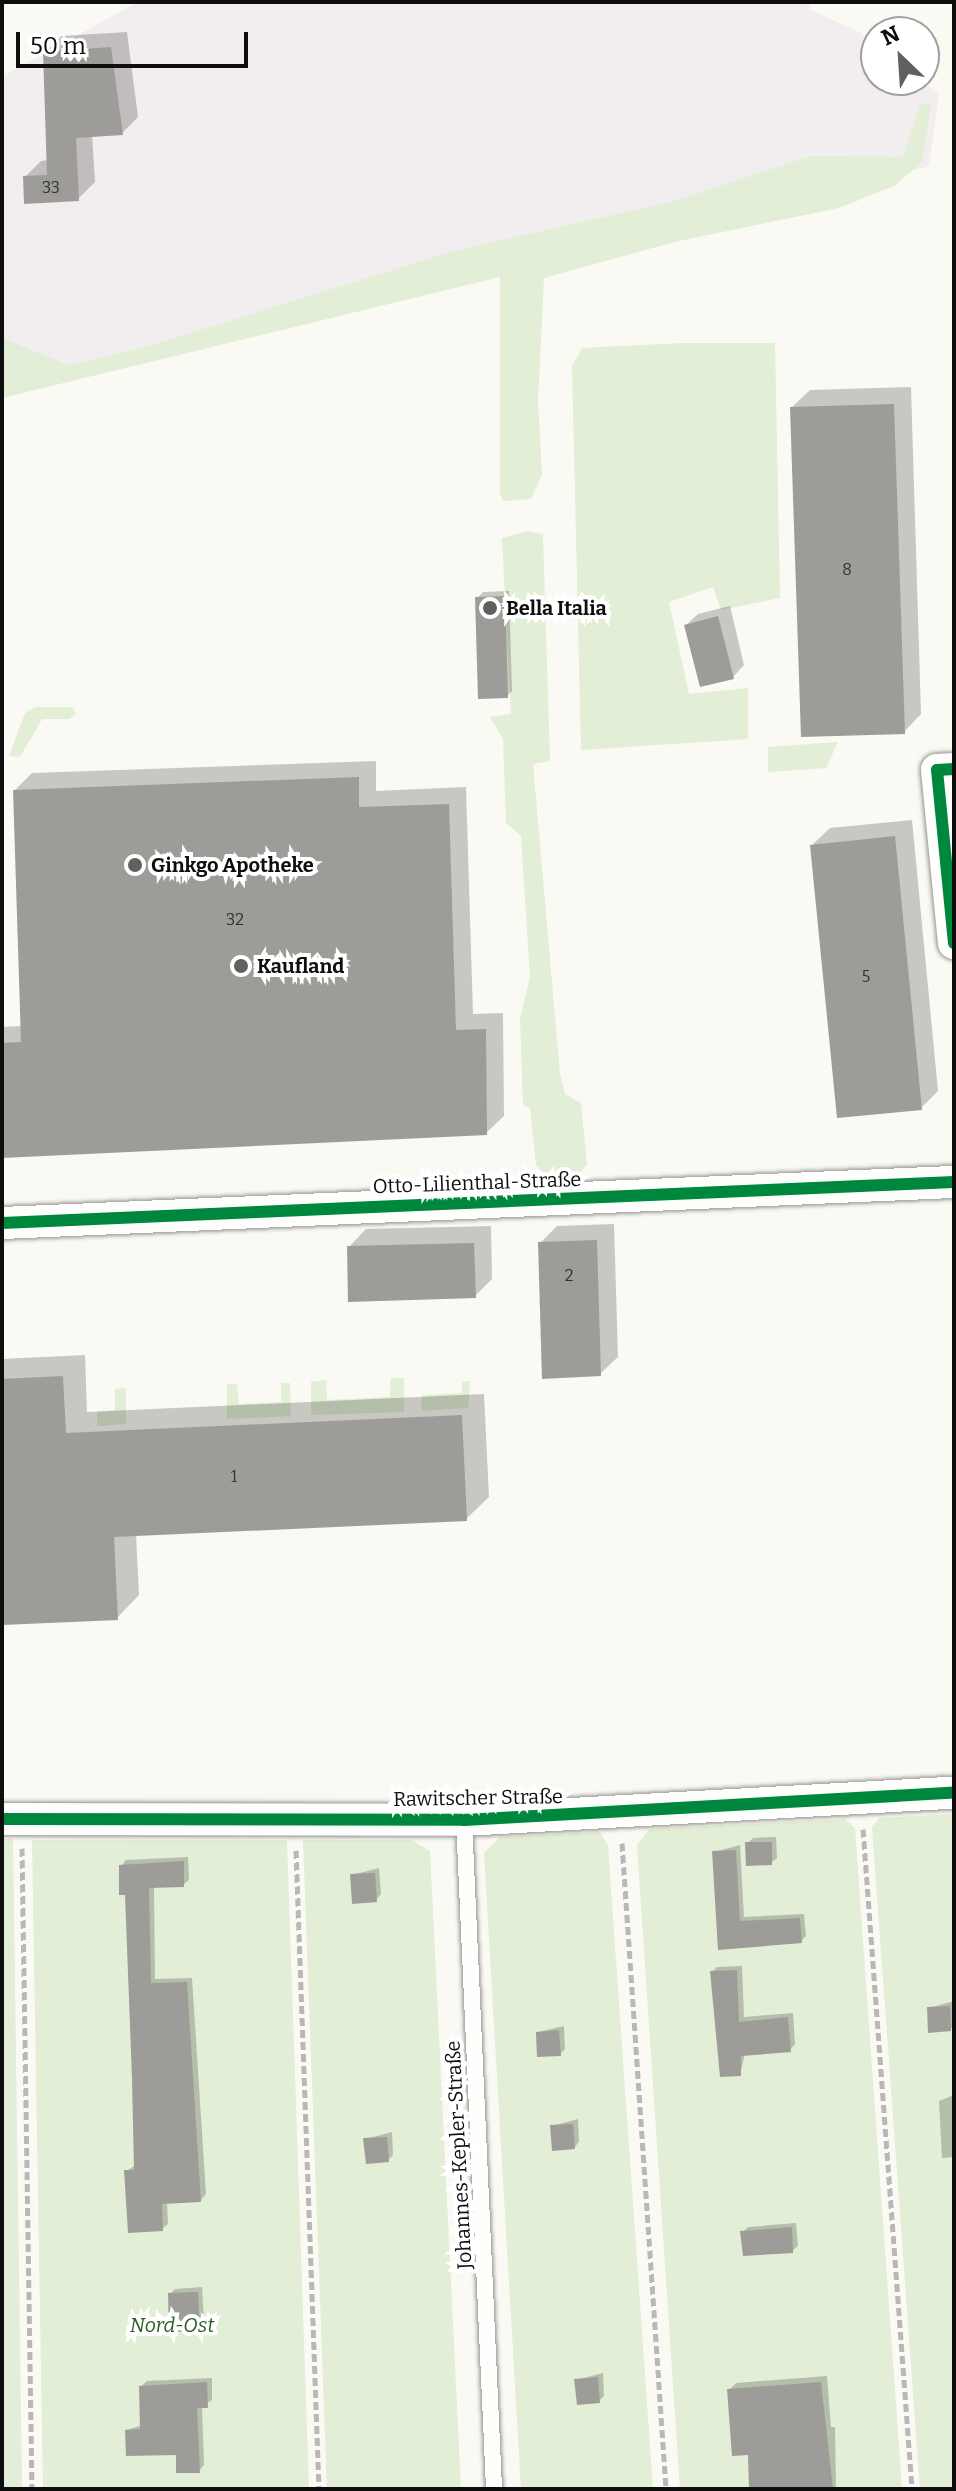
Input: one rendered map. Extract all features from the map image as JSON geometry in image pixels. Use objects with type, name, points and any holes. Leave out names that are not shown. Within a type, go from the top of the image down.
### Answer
[{"type":"street","points":[[946,769],[954,943]]},
{"type":"street","name":"Otto-Lilienthal-Straße","points":[[2,1223],[954,1182]]},
{"type":"street","name":"Rawitscher Straße","points":[[12,1819],[464,1820],[620,1814],[954,1793]]},
{"type":"lane","name":"Johannes-Kepler-Straße","points":[[464,1820],[494,2489]]},
{"type":"path","points":[[861,1800],[912,2489]]},
{"type":"path","points":[[620,1814],[666,2489]]},
{"type":"path","points":[[12,1819],[32,2489]]},
{"type":"path","points":[[295,1821],[319,2489]]},
{"type":"shaded area","points":[[138,2],[810,2],[809,9],[860,33],[860,96],[939,96],[929,166],[71,371],[2,343],[2,77]]},
{"type":"green space","points":[[920,103],[931,105],[922,162],[894,186],[839,208],[674,242],[544,278],[538,401],[542,475],[531,499],[503,501],[500,494],[500,277],[2,398],[2,338],[69,365],[146,347],[454,251],[675,201],[811,156],[903,157]]},
{"type":"green space","points":[[775,343],[780,598],[721,610],[713,587],[669,602],[689,694],[748,688],[748,739],[581,750],[572,366],[582,348]]},
{"type":"green space","points":[[528,531],[543,534],[550,761],[533,764],[560,1074],[565,1094],[581,1103],[587,1164],[573,1182],[538,1185],[530,1108],[523,1105],[520,1019],[530,977],[521,836],[506,823],[503,739],[490,717],[511,714],[502,538]]},
{"type":"green space","points":[[36,707],[72,707],[76,714],[69,719],[42,719],[20,757],[9,756],[25,713]]},
{"type":"green space","points":[[838,742],[826,768],[768,772],[768,747]]},
{"type":"green space","points":[[391,1378],[404,1378],[404,1412],[311,1415],[311,1382],[326,1380],[327,1400],[390,1397]]},
{"type":"green space","points":[[462,1381],[470,1381],[468,1408],[421,1411],[422,1395],[462,1393]]},
{"type":"green space","points":[[281,1383],[290,1383],[291,1416],[227,1419],[227,1384],[237,1384],[239,1404],[281,1402]]},
{"type":"green space","points":[[126,1388],[126,1424],[97,1426],[97,1412],[115,1410],[115,1389]]},
{"type":"green space","points":[[954,1814],[954,2489],[920,2489],[872,1827],[879,1818]]},
{"type":"green space","points":[[845,1819],[855,1828],[902,2489],[680,2489],[637,1845],[650,1829]]},
{"type":"green space","points":[[600,1832],[608,1846],[653,2489],[521,2489],[484,1853],[500,1837]]},
{"type":"green space","points":[[2,1839],[13,1839],[22,2489],[2,2489]]},
{"type":"green space","name":"Nord-Ost","points":[[32,1840],[287,1840],[309,2489],[43,2489]]},
{"type":"green space","points":[[303,1840],[411,1840],[430,1851],[461,2489],[327,2489]]},
{"type":"building","points":[[111,47],[123,135],[76,138],[79,201],[24,204],[23,176],[47,175],[43,52]]},
{"type":"building","points":[[894,404],[905,734],[801,737],[790,407]]},
{"type":"building","points":[[505,596],[508,698],[478,699],[475,597]]},
{"type":"building","points":[[718,616],[734,679],[700,687],[684,625]]},
{"type":"building","points":[[359,777],[359,807],[449,804],[456,1030],[486,1029],[487,1135],[2,1158],[2,1043],[21,1042],[13,790]]},
{"type":"building","points":[[895,836],[922,1110],[837,1118],[810,845]]},
{"type":"building","points":[[597,1240],[601,1376],[542,1379],[538,1242]]},
{"type":"building","points":[[474,1243],[476,1298],[348,1302],[347,1246]]},
{"type":"building","points":[[63,1376],[66,1433],[462,1415],[467,1521],[114,1537],[118,1620],[2,1625],[2,1379]]},
{"type":"building","points":[[745,1842],[772,1842],[772,1865],[746,1866]]},
{"type":"building","points":[[736,1850],[740,1921],[800,1918],[802,1943],[718,1950],[712,1851]]},
{"type":"building","points":[[184,1861],[184,1887],[149,1888],[151,1983],[187,1982],[201,2202],[162,2204],[163,2231],[128,2233],[124,2170],[134,2170],[132,2078],[125,1895],[119,1895],[119,1865]]},
{"type":"building","points":[[375,1873],[377,1902],[352,1904],[350,1874]]},
{"type":"building","points":[[737,1970],[739,2022],[788,2017],[791,2052],[741,2056],[741,2076],[720,2077],[710,1971]]},
{"type":"building","points":[[950,2006],[951,2031],[928,2033],[927,2007]]},
{"type":"building","points":[[559,2030],[561,2056],[537,2057],[536,2032]]},
{"type":"building","points":[[573,2124],[575,2149],[552,2151],[550,2125]]},
{"type":"building","points":[[387,2137],[389,2162],[366,2164],[363,2138]]},
{"type":"building","points":[[792,2227],[793,2253],[743,2256],[740,2231]]},
{"type":"building","points":[[198,2292],[200,2331],[169,2332],[168,2293]]},
{"type":"building","points":[[598,2377],[600,2403],[577,2405],[574,2379]]},
{"type":"building","points":[[207,2382],[208,2408],[197,2408],[200,2473],[176,2473],[176,2455],[126,2456],[125,2430],[140,2429],[139,2386]]},
{"type":"building","points":[[821,2382],[833,2489],[749,2489],[748,2455],[732,2456],[727,2389]]},
{"type":"cycle path","points":[[954,769],[937,770],[954,943]]},
{"type":"cycle path","points":[[2,1223],[954,1182]]},
{"type":"cycle path","points":[[2,1819],[464,1820],[954,1793]]},
{"type":"place","name":"Bella Italia","points":[[490,608]]},
{"type":"place","name":"Ginkgo Apotheke","points":[[135,865]]},
{"type":"place","name":"Kaufland","points":[[241,966]]}]
